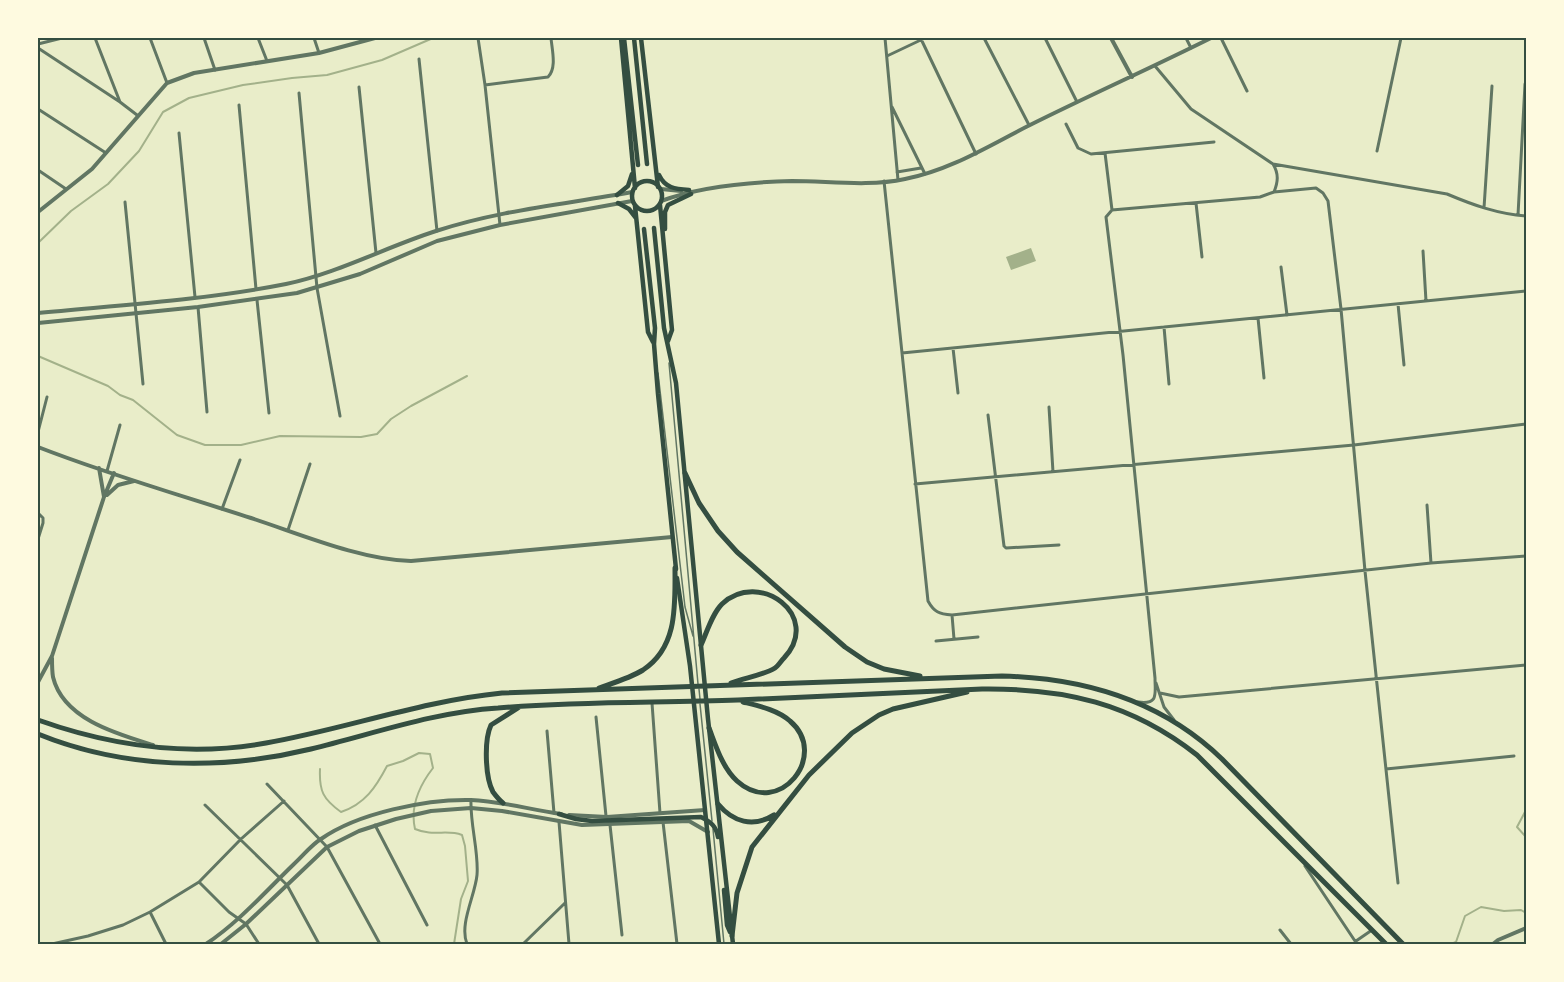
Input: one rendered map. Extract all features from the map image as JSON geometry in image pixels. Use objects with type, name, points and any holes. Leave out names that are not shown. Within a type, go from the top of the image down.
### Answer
[{"type":"highway","points":[[685,473],[699,503],[737,552],[845,647],[867,662],[884,669],[934,678]]},
{"type":"highway","points":[[595,690],[643,670],[660,655],[670,637],[674,616],[675,568]]},
{"type":"highway","points":[[701,645],[722,605],[740,593],[754,592],[781,600],[793,615],[794,644],[775,668],[726,685]]},
{"type":"highway","points":[[38,720],[96,738],[125,744],[169,749],[213,749],[263,744],[312,734],[411,708],[470,696],[1002,676],[1080,683],[1133,701],[1175,721],[1208,746],[1403,945]]},
{"type":"highway","points":[[732,936],[737,893],[752,847],[809,776],[852,733],[879,715],[893,709],[982,689]]},
{"type":"highway","points":[[38,734],[72,747],[113,757],[160,763],[213,762],[288,754],[433,717],[520,706],[736,700],[982,689],[1023,689],[1075,696],[1109,705],[1144,720],[1197,754],[1386,945]]},
{"type":"highway","points":[[709,728],[728,769],[745,787],[755,791],[774,792],[787,787],[801,770],[803,762],[803,738],[798,728],[782,715],[736,700]]},
{"type":"highway","points":[[502,803],[494,794],[488,776],[487,737],[491,725],[520,706]]},
{"type":"highway","points":[[718,804],[727,814],[739,821],[753,823],[766,820],[778,813]]},
{"type":"main road","points":[[622,38],[638,165]]},
{"type":"main road","points":[[622,38],[633,171],[632,201],[637,220],[648,332],[654,344]]},
{"type":"main road","points":[[634,38],[647,164]]},
{"type":"main road","points":[[641,38],[659,188],[672,330],[668,343]]},
{"type":"main road","points":[[656,170],[666,185],[690,192]]},
{"type":"main road","points":[[617,195],[627,186],[633,171]]},
{"type":"main road","points":[[634,190],[646,181],[659,188]]},
{"type":"main road","points":[[664,243],[666,209],[672,202],[690,192]]},
{"type":"main road","points":[[618,203],[629,209],[637,220]]},
{"type":"main road","points":[[635,206],[643,211],[652,211],[660,203]]},
{"type":"main road","points":[[654,228],[668,343],[676,383],[708,719],[733,945]]},
{"type":"main road","points":[[644,229],[655,328],[654,344],[675,568],[690,666],[722,945]]},
{"type":"main road","points":[[557,814],[592,821],[689,816],[701,817],[710,821],[717,828],[728,925],[732,936]]},
{"type":"street","points":[[38,46],[62,38]]},
{"type":"street","points":[[95,38],[120,102]]},
{"type":"street","points":[[150,38],[168,82]]},
{"type":"street","points":[[204,38],[215,70]]},
{"type":"street","points":[[258,38],[267,62]]},
{"type":"street","points":[[314,38],[319,53]]},
{"type":"street","points":[[38,212],[92,170],[137,115],[168,82],[194,73],[319,53],[375,38]]},
{"type":"street","points":[[478,38],[500,225]]},
{"type":"street","points":[[485,85],[548,77],[553,71],[551,38]]},
{"type":"street","points":[[885,38],[898,180]]},
{"type":"street","points":[[887,56],[923,38],[976,154]]},
{"type":"street","points":[[984,38],[1029,125]]},
{"type":"street","points":[[1045,38],[1077,102]]},
{"type":"street","points":[[1111,38],[1132,77]]},
{"type":"street","points":[[1186,38],[1191,48]]},
{"type":"street","points":[[660,203],[690,192],[707,189],[790,181],[884,181],[925,174],[976,154],[1029,125],[1211,38]]},
{"type":"street","points":[[1221,38],[1247,91]]},
{"type":"street","points":[[1377,151],[1401,38]]},
{"type":"street","points":[[38,46],[137,115]]},
{"type":"street","points":[[419,59],[437,231]]},
{"type":"street","points":[[1155,66],[1191,109],[1273,164],[1447,194],[1484,208],[1527,216]]},
{"type":"street","points":[[1518,215],[1526,84]]},
{"type":"street","points":[[1484,208],[1492,86]]},
{"type":"street","points":[[359,87],[376,253]]},
{"type":"street","points":[[299,93],[316,288],[340,416]]},
{"type":"street","points":[[239,105],[256,289]]},
{"type":"street","points":[[891,106],[925,174]]},
{"type":"street","points":[[38,109],[106,153]]},
{"type":"street","points":[[1066,124],[1075,145],[1081,151],[1091,154],[1214,142]]},
{"type":"street","points":[[179,133],[195,297]]},
{"type":"street","points":[[1105,153],[1112,210]]},
{"type":"street","points":[[1273,164],[1278,177],[1274,192]]},
{"type":"street","points":[[897,172],[921,168]]},
{"type":"street","points":[[38,170],[68,190]]},
{"type":"street","points":[[884,181],[928,601],[933,609],[941,614],[951,615],[1431,563],[1527,556]]},
{"type":"street","points":[[659,188],[690,192]]},
{"type":"street","points":[[1133,701],[1148,703],[1152,701],[1155,697],[1155,678],[1135,465],[1106,217],[1112,210],[1260,197],[1274,192],[1317,188],[1328,201],[1341,309],[1365,571],[1398,884]]},
{"type":"street","points":[[38,314],[289,284],[340,269],[437,231],[499,214],[617,195],[634,190]]},
{"type":"street","points":[[38,323],[257,300],[316,288],[360,274],[437,241],[500,225],[632,201]]},
{"type":"street","points":[[125,202],[143,384]]},
{"type":"street","points":[[1196,203],[1202,257]]},
{"type":"street","points":[[1423,251],[1426,301]]},
{"type":"street","points":[[1281,267],[1287,315]]},
{"type":"street","points":[[902,353],[1527,291]]},
{"type":"street","points":[[257,300],[269,413]]},
{"type":"street","points":[[1398,304],[1404,365]]},
{"type":"street","points":[[198,307],[207,412]]},
{"type":"street","points":[[1258,318],[1264,378]]},
{"type":"street","points":[[1164,327],[1169,384]]},
{"type":"street","points":[[953,348],[958,393]]},
{"type":"street","points":[[38,432],[47,397]]},
{"type":"street","points":[[1049,407],[1053,472]]},
{"type":"street","points":[[988,415],[1005,548],[1059,545]]},
{"type":"street","points":[[915,484],[1354,445],[1527,424]]},
{"type":"street","points":[[107,471],[120,425]]},
{"type":"street","points":[[38,447],[222,509],[368,556],[392,561],[672,537]]},
{"type":"street","points":[[222,509],[240,460]]},
{"type":"street","points":[[288,530],[310,464]]},
{"type":"street","points":[[99,468],[104,497]]},
{"type":"street","points":[[38,682],[52,656],[114,473]]},
{"type":"street","points":[[104,497],[118,485],[138,481]]},
{"type":"street","points":[[1427,505],[1431,563]]},
{"type":"street","points":[[38,513],[43,523],[38,539]]},
{"type":"street","points":[[951,615],[954,639]]},
{"type":"street","points":[[936,641],[978,637]]},
{"type":"street","points":[[52,656],[53,677],[62,695],[73,708],[122,735],[169,749]]},
{"type":"street","points":[[1160,693],[1179,697],[1527,665]]},
{"type":"street","points":[[1155,678],[1164,706],[1175,721]]},
{"type":"street","points":[[652,701],[660,814],[663,822],[677,945]]},
{"type":"street","points":[[596,717],[606,817]]},
{"type":"street","points":[[547,731],[557,814]]},
{"type":"street","points":[[1386,769],[1514,756]]},
{"type":"street","points":[[267,784],[327,847],[380,945]]},
{"type":"street","points":[[206,945],[238,918],[320,839],[346,825],[386,812],[423,803],[471,800],[502,803],[557,814],[606,817],[706,810]]},
{"type":"street","points":[[467,945],[465,940],[467,915],[477,875],[471,800]]},
{"type":"street","points":[[52,945],[123,925],[150,912],[199,882],[241,839],[284,801]]},
{"type":"street","points":[[502,803],[502,811]]},
{"type":"street","points":[[206,805],[287,885],[319,945]]},
{"type":"street","points":[[221,945],[327,847],[359,831],[408,816],[471,808],[582,825],[689,821],[709,832]]},
{"type":"street","points":[[559,822],[569,945]]},
{"type":"street","points":[[375,825],[427,925]]},
{"type":"street","points":[[610,825],[622,935]]},
{"type":"street","points":[[1298,856],[1356,943],[1372,930]]},
{"type":"street","points":[[199,882],[229,912],[246,924],[259,945]]},
{"type":"street","points":[[524,945],[566,903]]},
{"type":"street","points":[[150,912],[166,945]]},
{"type":"street","points":[[1493,945],[1498,939],[1527,928]]},
{"type":"street","points":[[1280,930],[1291,945]]},
{"type":"lane","points":[[668,343],[722,945]]},
{"type":"lane","points":[[654,344],[662,393],[686,607],[694,640]]},
{"type":"shaded area","points":[[1031,248],[1036,261],[1011,270],[1006,257]]},
{"type":"waterway","points":[[38,243],[71,211],[108,184],[139,151],[163,112],[189,98],[243,85],[327,75],[382,60],[433,38]]},
{"type":"waterway","points":[[38,356],[108,386],[120,395],[133,400],[177,435],[205,445],[241,445],[280,436],[361,437],[377,434],[391,419],[411,406],[467,376]]},
{"type":"waterway","points":[[320,769],[323,794],[341,812],[357,804],[369,794],[387,766],[419,753],[430,754],[433,768],[417,797],[414,813],[415,829],[462,835],[468,881],[461,899],[454,944]]},
{"type":"waterway","points":[[1526,810],[1517,827],[1526,837]]},
{"type":"waterway","points":[[1451,944],[1456,942],[1465,916],[1481,907],[1504,911],[1521,910],[1526,913]]}]
